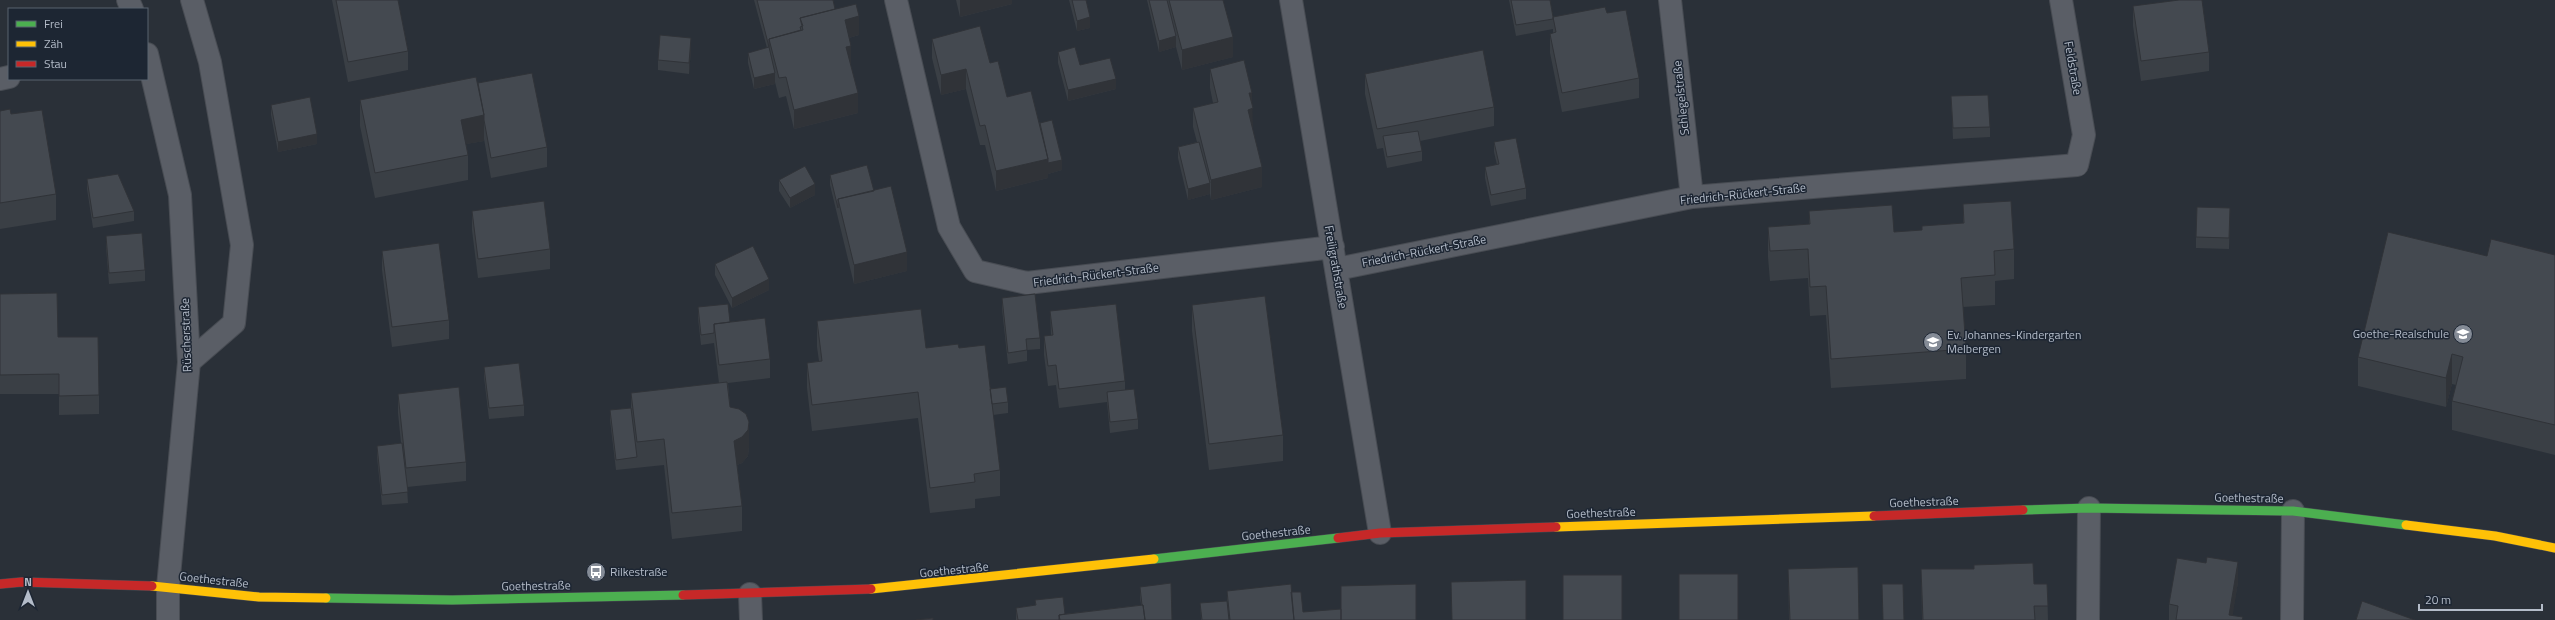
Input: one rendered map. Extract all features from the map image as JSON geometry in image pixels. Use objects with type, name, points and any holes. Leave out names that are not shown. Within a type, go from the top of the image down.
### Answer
[{"type":"street","points":[[189,362],[234,323],[242,245],[210,62],[192,0]]},
{"type":"street","name":"Friedrich-Rückert-Straße","points":[[896,0],[949,227],[975,271],[1027,283],[1333,247]]},
{"type":"street","name":"Freiligrathstraße","points":[[1291,0],[1380,533]]},
{"type":"street","name":"Schlegelstraße","points":[[1670,0],[1692,197]]},
{"type":"street","name":"Feldstraße","points":[[2061,0],[2084,135]]},
{"type":"street","name":"Rüscherstraße","points":[[148,58],[180,195],[189,362],[168,587],[168,620]]},
{"type":"street","name":"Friedrich-Rückert-Straße","points":[[1337,269],[1692,197],[2076,165],[2084,135]]},
{"type":"street","points":[[2088,620],[2089,508]]},
{"type":"street","name":"Goethestraße","points":[[0,584],[22,582],[168,587],[259,597],[452,600],[750,594],[898,588],[1380,533],[2089,508],[2293,511],[2495,536],[2555,548]]},
{"type":"street","points":[[2292,620],[2293,511]]},
{"type":"street","points":[[750,594],[751,620]]},
{"type":"building","points":[[336,0],[398,0],[408,51],[348,62]]},
{"type":"building","points":[[757,0],[833,0],[835,9],[800,18],[803,26],[800,27],[801,30],[769,39],[769,47]]},
{"type":"building","points":[[1072,0],[1086,0],[1090,17],[1077,21]]},
{"type":"building","points":[[1149,0],[1167,0],[1176,36],[1159,41]]},
{"type":"building","points":[[1169,0],[1223,0],[1233,37],[1182,50]]},
{"type":"building","points":[[1511,0],[1550,0],[1553,19],[1516,25]]},
{"type":"building","points":[[2179,0],[2202,0],[2209,52],[2141,61],[2133,6]]},
{"type":"building","points":[[856,4],[859,16],[845,20],[851,46],[846,47],[858,93],[794,110],[786,77],[779,78],[769,39],[803,30],[800,18]]},
{"type":"building","points":[[1605,7],[1607,13],[1626,10],[1639,78],[1562,93],[1550,34],[1556,32],[1553,17]]},
{"type":"building","points":[[980,26],[990,63],[998,61],[1007,97],[1031,91],[1048,159],[996,171],[985,125],[980,126],[966,69],[941,75],[932,39]]},
{"type":"building","points":[[660,35],[691,38],[689,63],[658,60]]},
{"type":"building","points":[[769,47],[775,73],[754,78],[748,53]]},
{"type":"building","points":[[1075,47],[1080,65],[1110,58],[1116,79],[1068,90],[1058,52]]},
{"type":"building","points":[[1483,50],[1494,107],[1377,129],[1365,74]]},
{"type":"building","points":[[1244,60],[1252,93],[1249,93],[1253,108],[1248,110],[1262,167],[1211,180],[1193,108],[1218,102],[1210,69]]},
{"type":"building","points":[[532,73],[547,147],[491,158],[478,83]]},
{"type":"building","points":[[476,77],[484,115],[461,120],[468,155],[375,173],[360,100]]},
{"type":"building","points":[[1988,95],[1990,127],[1953,128],[1951,96]]},
{"type":"building","points":[[310,97],[317,134],[278,142],[271,105]]},
{"type":"building","points":[[10,109],[11,114],[42,110],[56,194],[0,203],[0,111]]},
{"type":"building","points":[[1052,120],[1062,160],[1048,163],[1040,123]]},
{"type":"building","points":[[1418,131],[1422,151],[1387,157],[1383,136]]},
{"type":"building","points":[[1516,138],[1526,188],[1491,195],[1485,167],[1499,164],[1494,142]]},
{"type":"building","points":[[1199,142],[1210,183],[1188,189],[1178,147]]},
{"type":"building","points":[[867,165],[874,191],[838,199],[838,208],[830,175]]},
{"type":"building","points":[[805,166],[815,184],[790,198],[779,180]]},
{"type":"building","points":[[118,174],[134,211],[93,218],[87,179]]},
{"type":"building","points":[[891,186],[907,252],[854,265],[838,199]]},
{"type":"building","points":[[544,201],[550,249],[478,259],[472,211]]},
{"type":"building","points":[[2011,201],[2014,249],[1994,251],[1995,275],[1961,278],[1966,349],[1831,359],[1826,286],[1810,287],[1808,249],[1770,251],[1768,227],[1810,224],[1809,211],[1892,205],[1894,232],[1922,230],[1922,226],[1964,223],[1963,204]]},
{"type":"building","points":[[2197,207],[2230,208],[2229,238],[2196,237]]},
{"type":"building","name":"Goethe-Realschule","points":[[2388,232],[2487,256],[2491,239],[2555,255],[2555,425],[2452,401],[2463,357],[2452,354],[2446,378],[2358,357]]},
{"type":"building","points":[[142,233],[145,270],[109,273],[106,236]]},
{"type":"building","points":[[439,243],[449,320],[392,327],[382,251]]},
{"type":"building","points":[[753,246],[769,279],[732,298],[715,264]]},
{"type":"building","points":[[57,293],[58,337],[98,337],[99,395],[59,396],[59,374],[0,375],[0,294]]},
{"type":"building","points":[[1035,294],[1040,338],[1026,339],[1027,350],[1008,353],[1002,298]]},
{"type":"building","points":[[1265,296],[1283,435],[1209,444],[1192,305]]},
{"type":"building","points":[[728,304],[730,322],[714,324],[714,333],[701,335],[698,307]]},
{"type":"building","points":[[1116,304],[1125,381],[1059,389],[1056,365],[1048,366],[1044,336],[1053,335],[1050,311]]},
{"type":"building","points":[[921,309],[926,348],[958,344],[959,348],[985,345],[1000,470],[974,474],[975,482],[930,488],[918,392],[812,405],[807,363],[822,361],[817,321]]},
{"type":"building","points":[[765,318],[770,359],[719,365],[714,324]]},
{"type":"building","points":[[519,363],[524,405],[489,408],[484,367]]},
{"type":"building","points":[[727,382],[730,407],[739,409],[746,414],[749,422],[748,430],[742,437],[734,441],[742,506],[672,513],[664,439],[637,442],[631,393]]},
{"type":"building","points":[[459,387],[466,462],[406,468],[398,394]]},
{"type":"building","points":[[1006,387],[1008,402],[992,404],[990,389]]},
{"type":"building","points":[[1134,389],[1138,419],[1110,422],[1107,392]]},
{"type":"building","points":[[631,408],[637,457],[616,460],[610,410]]},
{"type":"building","points":[[402,443],[408,492],[382,495],[377,446]]},
{"type":"building","points":[[2207,557],[2238,562],[2229,615],[2243,617],[2242,620],[2176,620],[2178,606],[2169,604],[2177,558],[2206,563]]},
{"type":"building","points":[[2033,563],[2034,584],[2047,584],[2048,606],[2034,606],[2035,620],[1923,620],[1921,569],[1974,569],[1974,565]]},
{"type":"building","points":[[1858,567],[1859,620],[1790,620],[1788,569]]},
{"type":"building","points":[[1679,574],[1738,574],[1738,620],[1679,620]]},
{"type":"building","points":[[1563,575],[1622,575],[1622,620],[1563,620]]},
{"type":"building","points":[[1526,580],[1526,620],[1452,620],[1451,582]]},
{"type":"building","points":[[1171,583],[1172,620],[1145,620],[1140,587]]},
{"type":"building","points":[[1291,584],[1294,620],[1230,620],[1227,591]]},
{"type":"building","points":[[1416,584],[1416,620],[1341,620],[1341,586]]},
{"type":"building","points":[[1882,584],[1903,584],[1904,620],[1883,620]]},
{"type":"building","points":[[1291,592],[1301,592],[1303,612],[1341,609],[1341,620],[1294,620]]},
{"type":"building","points":[[1063,597],[1065,614],[1059,615],[1059,620],[1018,620],[1016,608],[1036,605],[1035,600]]},
{"type":"building","points":[[1227,601],[1229,620],[1202,620],[1200,603]]},
{"type":"building","points":[[2362,601],[2415,620],[2356,620]]},
{"type":"building","points":[[1143,605],[1145,620],[1060,620],[1059,615]]},
{"type":"building","points":[[933,618],[933,620],[916,620]]},
{"type":"traffic: fast","points":[[2023,510],[2089,508],[2293,511],[2406,525]]},
{"type":"traffic: fast","points":[[1154,559],[1338,538]]},
{"type":"traffic: fast","points":[[326,598],[452,600],[683,595]]},
{"type":"traffic: slow","points":[[1556,527],[1874,516]]},
{"type":"traffic: slow","points":[[2406,525],[2495,536],[2555,548]]},
{"type":"traffic: slow","points":[[871,589],[1154,559]]},
{"type":"traffic: slow","points":[[152,586],[259,597],[326,598]]},
{"type":"traffic: jam","points":[[1874,516],[2023,510]]},
{"type":"traffic: jam","points":[[1338,538],[1380,533],[1556,527]]},
{"type":"traffic: jam","points":[[0,584],[22,582],[152,586]]},
{"type":"traffic: jam","points":[[683,595],[871,589]]},
{"type":"place","name":"Goethe-Realschule","points":[[2463,334]]},
{"type":"place","name":"Ev. Johannes-Kindergarten Melbergen","points":[[1933,342]]},
{"type":"place","name":"Rilkestraße","points":[[596,572]]}]
